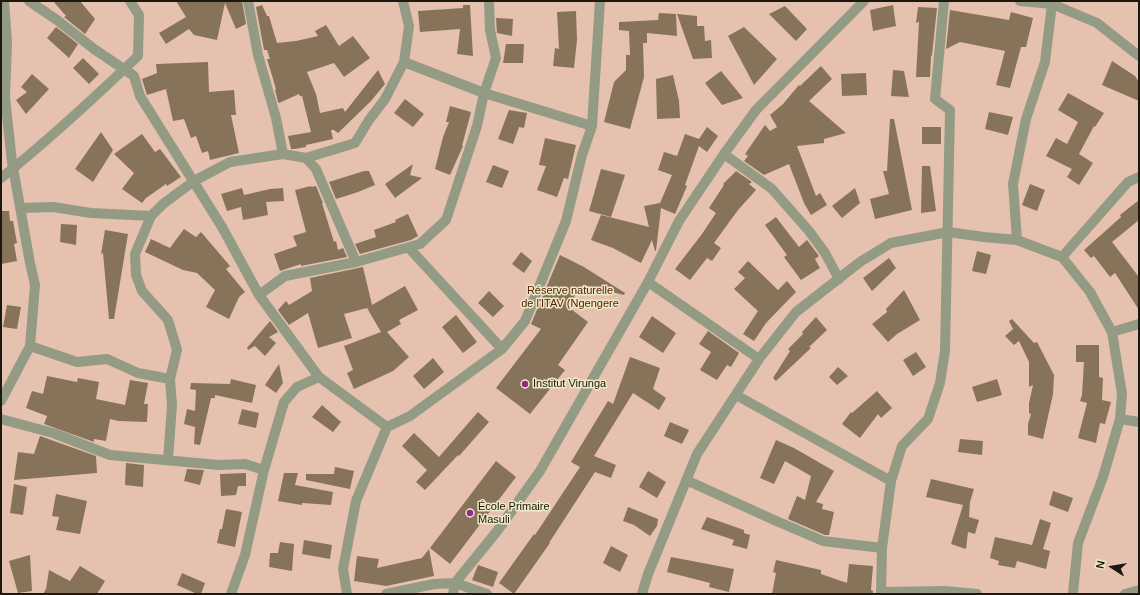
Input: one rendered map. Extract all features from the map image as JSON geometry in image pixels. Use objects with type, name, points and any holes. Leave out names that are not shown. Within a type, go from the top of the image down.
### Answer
[{"type":"street","points":[[1,401],[30,346],[36,285],[30,263],[13,168],[5,96],[6,42],[4,1]]},
{"type":"street","points":[[29,1],[57,20],[94,49],[134,76],[140,96],[222,227],[259,295],[319,377],[387,427]]},
{"type":"street","points":[[1,178],[138,56],[139,15],[130,1]]},
{"type":"street","points":[[248,1],[258,55],[276,118],[283,154]]},
{"type":"street","points":[[168,460],[172,405],[170,379],[177,350],[168,320],[142,291],[136,275],[135,254],[152,216],[163,204],[194,181],[230,162],[283,154],[306,158],[356,143],[369,120],[385,99],[404,62],[409,26],[403,1]]},
{"type":"street","points":[[259,295],[285,276],[356,262],[420,244],[446,220],[477,126],[484,93],[496,58],[490,30],[489,1]]},
{"type":"street","points":[[347,594],[343,569],[356,501],[387,427],[410,416],[502,349],[525,321],[566,221],[582,155],[592,126],[600,1]]},
{"type":"street","points":[[453,594],[455,583],[498,530],[540,471],[648,282],[679,221],[724,154],[756,110],[864,1]]},
{"type":"street","points":[[944,1],[935,99],[950,110],[945,351],[940,383],[928,419],[902,446],[891,481],[882,548],[881,593],[945,591],[977,594]]},
{"type":"street","points":[[1020,1],[1054,3],[1097,24],[1139,56]]},
{"type":"street","points":[[1017,240],[1013,184],[1026,119],[1045,62],[1054,3]]},
{"type":"street","points":[[404,62],[484,93],[592,126]]},
{"type":"street","points":[[724,154],[772,189],[809,231],[825,253],[839,279]]},
{"type":"street","points":[[306,158],[316,169],[356,262]]},
{"type":"street","points":[[1062,257],[1128,182],[1139,177]]},
{"type":"street","points":[[21,208],[53,206],[90,213],[152,216]]},
{"type":"street","points":[[642,594],[648,574],[697,454],[758,359],[796,312],[860,262],[891,243],[948,232],[984,238],[1017,240],[1062,257],[1090,292],[1112,332],[1122,394],[1120,419],[1103,477],[1078,543],[1072,594]]},
{"type":"street","points":[[409,248],[502,349]]},
{"type":"street","points":[[648,282],[758,359]]},
{"type":"street","points":[[1112,332],[1139,324]]},
{"type":"street","points":[[30,346],[76,362],[106,359],[138,373],[170,379]]},
{"type":"street","points":[[231,594],[245,555],[264,470],[284,402],[297,387],[319,377]]},
{"type":"street","points":[[736,395],[891,481]]},
{"type":"street","points":[[1,419],[53,434],[110,455],[219,465],[245,464],[264,470]]},
{"type":"street","points":[[1120,419],[1139,422]]},
{"type":"street","points":[[686,480],[823,541],[882,548]]},
{"type":"street","points":[[386,594],[434,584],[455,583],[487,594]]},
{"type":"street","points":[[1125,594],[1139,590]]},
{"type":"green space","name":"Réserve naturelle de l'ITAV (Ngengere","points":[[1,1],[1139,1],[1139,594],[1,594]]},
{"type":"building","points":[[53,1],[80,1],[95,19],[85,34],[64,17],[66,16]]},
{"type":"building","points":[[176,1],[242,1],[246,24],[236,29],[225,3],[217,40],[194,35],[189,29],[166,44],[159,33],[186,17]]},
{"type":"building","points":[[262,5],[267,16],[269,16],[277,43],[296,41],[318,36],[315,31],[326,25],[339,46],[353,36],[370,58],[344,77],[334,63],[307,72],[316,94],[320,113],[343,108],[345,112],[378,70],[385,84],[371,101],[338,133],[331,130],[333,139],[306,145],[306,147],[291,149],[288,136],[311,132],[302,96],[299,94],[279,103],[278,102],[276,89],[267,59],[270,59],[267,50],[264,50],[256,7]]},
{"type":"building","points":[[463,5],[470,5],[473,56],[457,54],[460,29],[420,32],[418,11],[463,8]]},
{"type":"building","points":[[893,5],[896,26],[873,31],[870,10]]},
{"type":"building","points":[[785,6],[807,29],[796,41],[769,14]]},
{"type":"building","points":[[918,7],[937,8],[930,77],[916,77],[919,22],[916,23]]},
{"type":"building","points":[[950,10],[1009,20],[1011,12],[1033,18],[1026,47],[1021,47],[1010,88],[996,85],[1005,51],[960,42],[946,49]]},
{"type":"building","points":[[576,11],[577,40],[574,68],[553,66],[555,48],[559,49],[557,12]]},
{"type":"building","points":[[659,13],[676,14],[677,36],[647,33],[647,43],[643,43],[644,77],[630,129],[604,122],[614,82],[626,70],[626,55],[630,55],[629,31],[619,30],[619,22],[658,20]]},
{"type":"building","points":[[677,14],[697,16],[697,26],[704,26],[705,41],[711,40],[712,58],[693,59]]},
{"type":"building","points":[[496,18],[513,19],[512,36],[497,33]]},
{"type":"building","points":[[56,27],[78,44],[69,58],[47,38]]},
{"type":"building","points":[[744,27],[777,59],[754,85],[728,36]]},
{"type":"building","points":[[506,44],[524,44],[523,63],[503,63]]},
{"type":"building","points":[[83,58],[99,74],[89,84],[73,68]]},
{"type":"building","points":[[1112,61],[1135,76],[1139,82],[1139,101],[1102,85]]},
{"type":"building","points":[[208,62],[209,92],[234,90],[236,115],[231,115],[239,153],[210,160],[208,151],[202,153],[196,136],[191,138],[184,119],[173,121],[166,89],[147,95],[142,79],[157,73],[156,64]]},
{"type":"building","points":[[821,66],[832,79],[809,101],[846,133],[824,139],[824,143],[797,146],[816,196],[820,193],[827,205],[811,215],[804,203],[789,164],[764,175],[744,161],[748,156],[745,154],[765,125],[770,131],[777,127],[770,115],[783,104],[799,85],[800,86]]},
{"type":"building","points":[[893,70],[904,71],[909,97],[891,96]]},
{"type":"building","points":[[721,71],[743,98],[722,105],[705,83]]},
{"type":"building","points":[[866,73],[867,95],[842,96],[841,74]]},
{"type":"building","points":[[32,74],[49,89],[26,114],[16,100],[27,92],[21,87]]},
{"type":"building","points":[[673,75],[679,101],[680,118],[657,119],[656,79]]},
{"type":"building","points":[[1068,93],[1104,113],[1095,127],[1094,126],[1079,154],[1093,163],[1079,185],[1067,177],[1072,169],[1046,156],[1056,138],[1067,144],[1078,122],[1058,110]]},
{"type":"building","points":[[405,99],[424,114],[413,127],[394,113]]},
{"type":"building","points":[[450,106],[471,112],[463,146],[450,175],[435,169],[443,137],[449,122],[446,122]]},
{"type":"building","points":[[509,110],[527,113],[524,128],[519,127],[513,144],[498,139]]},
{"type":"building","points":[[989,112],[1013,117],[1008,135],[985,129]]},
{"type":"building","points":[[890,119],[894,119],[912,210],[875,219],[870,199],[889,194],[883,171],[887,171]]},
{"type":"building","points":[[707,127],[718,136],[707,152],[699,146],[685,185],[687,186],[675,214],[661,208],[656,251],[652,240],[641,263],[613,248],[591,240],[601,215],[649,227],[644,206],[660,203],[672,175],[658,170],[664,152],[677,156],[685,134],[699,139]]},
{"type":"building","points":[[922,127],[941,127],[941,144],[922,144]]},
{"type":"building","points":[[101,132],[113,150],[93,182],[75,169]]},
{"type":"building","points":[[142,134],[155,152],[160,149],[181,177],[167,186],[166,184],[146,198],[142,203],[122,189],[134,173],[114,154]]},
{"type":"building","points":[[545,138],[576,145],[568,179],[564,178],[557,197],[537,190],[546,166],[539,165]]},
{"type":"building","points":[[413,164],[410,175],[422,178],[395,198],[385,184]]},
{"type":"building","points":[[493,165],[509,171],[502,188],[486,182]]},
{"type":"building","points":[[922,166],[930,166],[936,211],[921,213]]},
{"type":"building","points":[[601,169],[625,175],[611,217],[589,211]]},
{"type":"building","points":[[364,171],[369,171],[375,185],[336,199],[329,182]]},
{"type":"building","points":[[736,171],[752,182],[749,184],[756,190],[738,210],[714,243],[721,248],[712,261],[707,258],[690,280],[675,269],[716,213],[709,208],[724,185],[723,184]]},
{"type":"building","points":[[1030,184],[1045,190],[1037,211],[1022,205]]},
{"type":"building","points":[[316,186],[338,250],[343,248],[347,257],[301,266],[301,264],[280,271],[274,254],[297,246],[293,236],[306,232],[295,190]]},
{"type":"building","points":[[242,188],[244,195],[270,189],[283,188],[284,201],[266,202],[268,215],[243,220],[241,207],[227,211],[221,194]]},
{"type":"building","points":[[855,188],[860,203],[842,218],[832,206]]},
{"type":"building","points":[[1139,200],[1139,220],[1112,242],[1139,277],[1139,310],[1115,273],[1110,277],[1094,256],[1091,258],[1084,250],[1121,217],[1120,215]]},
{"type":"building","points":[[1,211],[9,211],[10,221],[13,221],[17,243],[14,244],[17,261],[1,264]]},
{"type":"building","points":[[408,214],[418,236],[411,240],[360,254],[355,244],[376,237],[374,230],[396,222],[395,220]]},
{"type":"building","points":[[776,217],[799,247],[807,240],[819,256],[815,259],[820,268],[801,280],[784,257],[787,255],[765,225]]},
{"type":"building","points":[[61,224],[77,225],[76,245],[60,242]]},
{"type":"building","points":[[184,229],[196,237],[201,232],[230,266],[226,269],[245,292],[239,297],[229,319],[206,307],[215,290],[197,273],[183,270],[145,252],[151,239],[170,248]]},
{"type":"building","points":[[105,230],[128,234],[114,319],[109,319],[103,253],[101,254]]},
{"type":"building","points":[[977,251],[991,255],[986,274],[972,271]]},
{"type":"building","points":[[521,252],[532,261],[524,273],[512,264]]},
{"type":"building","points":[[560,255],[584,267],[625,293],[624,295],[583,285],[567,306],[588,322],[558,365],[565,370],[530,414],[496,388],[541,329],[531,324]]},
{"type":"building","points":[[889,258],[896,268],[872,291],[863,278]]},
{"type":"building","points":[[748,261],[778,290],[787,281],[796,292],[766,323],[754,341],[743,334],[758,311],[734,289],[745,278],[738,272]]},
{"type":"building","points":[[363,267],[372,305],[405,286],[418,310],[399,320],[401,324],[387,332],[409,357],[393,371],[354,389],[347,373],[353,370],[344,346],[381,332],[367,308],[344,314],[352,338],[318,348],[308,313],[289,325],[278,310],[286,301],[289,305],[312,291],[310,278]]},
{"type":"building","points":[[904,290],[920,320],[897,334],[888,342],[872,324],[887,312],[886,309]]},
{"type":"building","points":[[489,291],[504,306],[493,317],[478,303]]},
{"type":"building","points":[[7,305],[21,307],[17,329],[3,327]]},
{"type":"building","points":[[456,315],[477,342],[463,353],[442,327]]},
{"type":"building","points":[[652,316],[676,333],[663,353],[639,337]]},
{"type":"building","points":[[816,317],[827,330],[809,347],[811,348],[776,381],[773,378],[790,351],[788,349],[803,334],[802,332]]},
{"type":"building","points":[[1012,319],[1034,343],[1037,342],[1054,375],[1053,394],[1043,439],[1028,435],[1028,424],[1031,414],[1029,413],[1029,403],[1033,385],[1029,387],[1029,362],[1019,341],[1014,345],[1005,336],[1013,329],[1009,321]]},
{"type":"building","points":[[270,321],[278,332],[269,337],[276,343],[265,356],[255,346],[248,350],[247,348]]},
{"type":"building","points":[[708,331],[739,353],[731,367],[727,365],[717,380],[700,370],[711,352],[699,344]]},
{"type":"building","points":[[1076,345],[1099,345],[1099,377],[1103,378],[1102,400],[1111,402],[1105,424],[1100,423],[1096,443],[1078,438],[1087,403],[1080,401],[1082,395],[1084,362],[1076,362]]},
{"type":"building","points":[[916,352],[926,367],[913,376],[903,360]]},
{"type":"building","points":[[630,357],[660,368],[653,389],[666,398],[659,410],[633,393],[594,456],[616,465],[611,478],[595,472],[550,543],[514,594],[499,583],[534,534],[535,535],[580,467],[571,462],[608,401],[613,404]]},
{"type":"building","points":[[433,358],[444,372],[424,389],[413,376]]},
{"type":"building","points":[[279,364],[283,383],[276,393],[265,385]]},
{"type":"building","points":[[838,367],[848,376],[837,385],[829,377]]},
{"type":"building","points":[[47,376],[77,382],[78,378],[99,382],[96,399],[125,405],[130,380],[148,383],[144,404],[148,404],[147,422],[119,421],[110,419],[106,441],[94,439],[94,442],[44,424],[47,416],[26,408],[32,391],[43,394]]},
{"type":"building","points":[[231,379],[256,385],[252,403],[215,395],[215,398],[211,398],[200,445],[194,444],[195,427],[184,424],[187,409],[195,411],[196,390],[190,389],[191,383],[230,384]]},
{"type":"building","points":[[997,379],[1002,395],[977,402],[972,387]]},
{"type":"building","points":[[877,391],[892,408],[881,418],[878,414],[860,438],[842,424],[851,412],[852,413]]},
{"type":"building","points":[[322,405],[341,422],[333,432],[312,417]]},
{"type":"building","points":[[242,409],[259,413],[256,428],[238,424]]},
{"type":"building","points":[[478,412],[489,422],[459,456],[458,455],[425,490],[416,482],[427,470],[402,446],[414,433],[439,457]]},
{"type":"building","points":[[670,422],[689,430],[682,444],[664,436]]},
{"type":"building","points":[[40,436],[96,456],[97,473],[14,480],[18,452],[34,454]]},
{"type":"building","points":[[960,439],[983,441],[982,455],[958,452]]},
{"type":"building","points":[[776,440],[794,448],[834,471],[816,502],[823,504],[822,509],[834,512],[829,535],[825,535],[788,519],[797,496],[805,500],[811,476],[785,461],[774,484],[760,478]]},
{"type":"building","points":[[496,461],[516,477],[450,564],[430,548]]},
{"type":"building","points":[[126,463],[144,465],[143,487],[125,485]]},
{"type":"building","points":[[335,467],[354,471],[350,489],[306,480],[306,474],[334,474]]},
{"type":"building","points":[[187,469],[204,470],[200,485],[184,481]]},
{"type":"building","points":[[648,471],[666,482],[657,498],[639,487]]},
{"type":"building","points":[[246,473],[246,486],[238,486],[236,495],[221,496],[220,474]]},
{"type":"building","points":[[284,473],[298,473],[295,485],[333,492],[331,505],[302,503],[302,505],[278,501]]},
{"type":"building","points":[[931,479],[974,489],[970,502],[969,517],[979,520],[975,534],[968,532],[966,549],[951,544],[963,505],[926,497]]},
{"type":"building","points":[[14,484],[27,487],[23,515],[10,513]]},
{"type":"building","points":[[1053,491],[1073,498],[1068,512],[1049,505]]},
{"type":"building","points":[[56,494],[87,501],[80,534],[56,530],[59,517],[52,516]]},
{"type":"building","points":[[628,507],[658,519],[657,526],[650,536],[634,525],[623,521]]},
{"type":"building","points":[[226,509],[242,512],[235,547],[217,543],[220,529],[222,529]]},
{"type":"building","points":[[707,517],[744,530],[744,533],[750,535],[747,549],[732,545],[734,540],[701,529]]},
{"type":"building","points":[[1040,519],[1051,523],[1043,549],[1050,551],[1046,569],[1017,561],[1015,568],[998,565],[999,561],[990,558],[995,537],[1032,545]]},
{"type":"building","points":[[304,540],[332,545],[330,559],[302,554]]},
{"type":"building","points":[[280,542],[294,544],[292,571],[269,567],[270,553],[278,553]]},
{"type":"building","points":[[611,546],[628,555],[620,572],[603,563]]},
{"type":"building","points":[[429,549],[434,576],[386,586],[354,581],[357,556],[379,559],[377,568],[422,558]]},
{"type":"building","points":[[30,555],[32,591],[18,593],[9,561]]},
{"type":"building","points":[[671,557],[734,569],[729,592],[709,587],[710,583],[667,572]]},
{"type":"building","points":[[776,560],[821,570],[821,574],[847,583],[849,564],[873,566],[871,590],[873,591],[873,594],[772,594],[776,573],[773,572]]},
{"type":"building","points":[[478,565],[498,572],[493,587],[472,580]]},
{"type":"building","points":[[80,566],[105,581],[97,594],[43,594],[46,589],[49,570],[70,581]]},
{"type":"building","points":[[182,573],[205,583],[201,594],[197,594],[177,585]]},
{"type":"place","name":"Institut Virunga","points":[[525,384]]},
{"type":"place","name":"École Primaire Masuli","points":[[470,513]]}]
